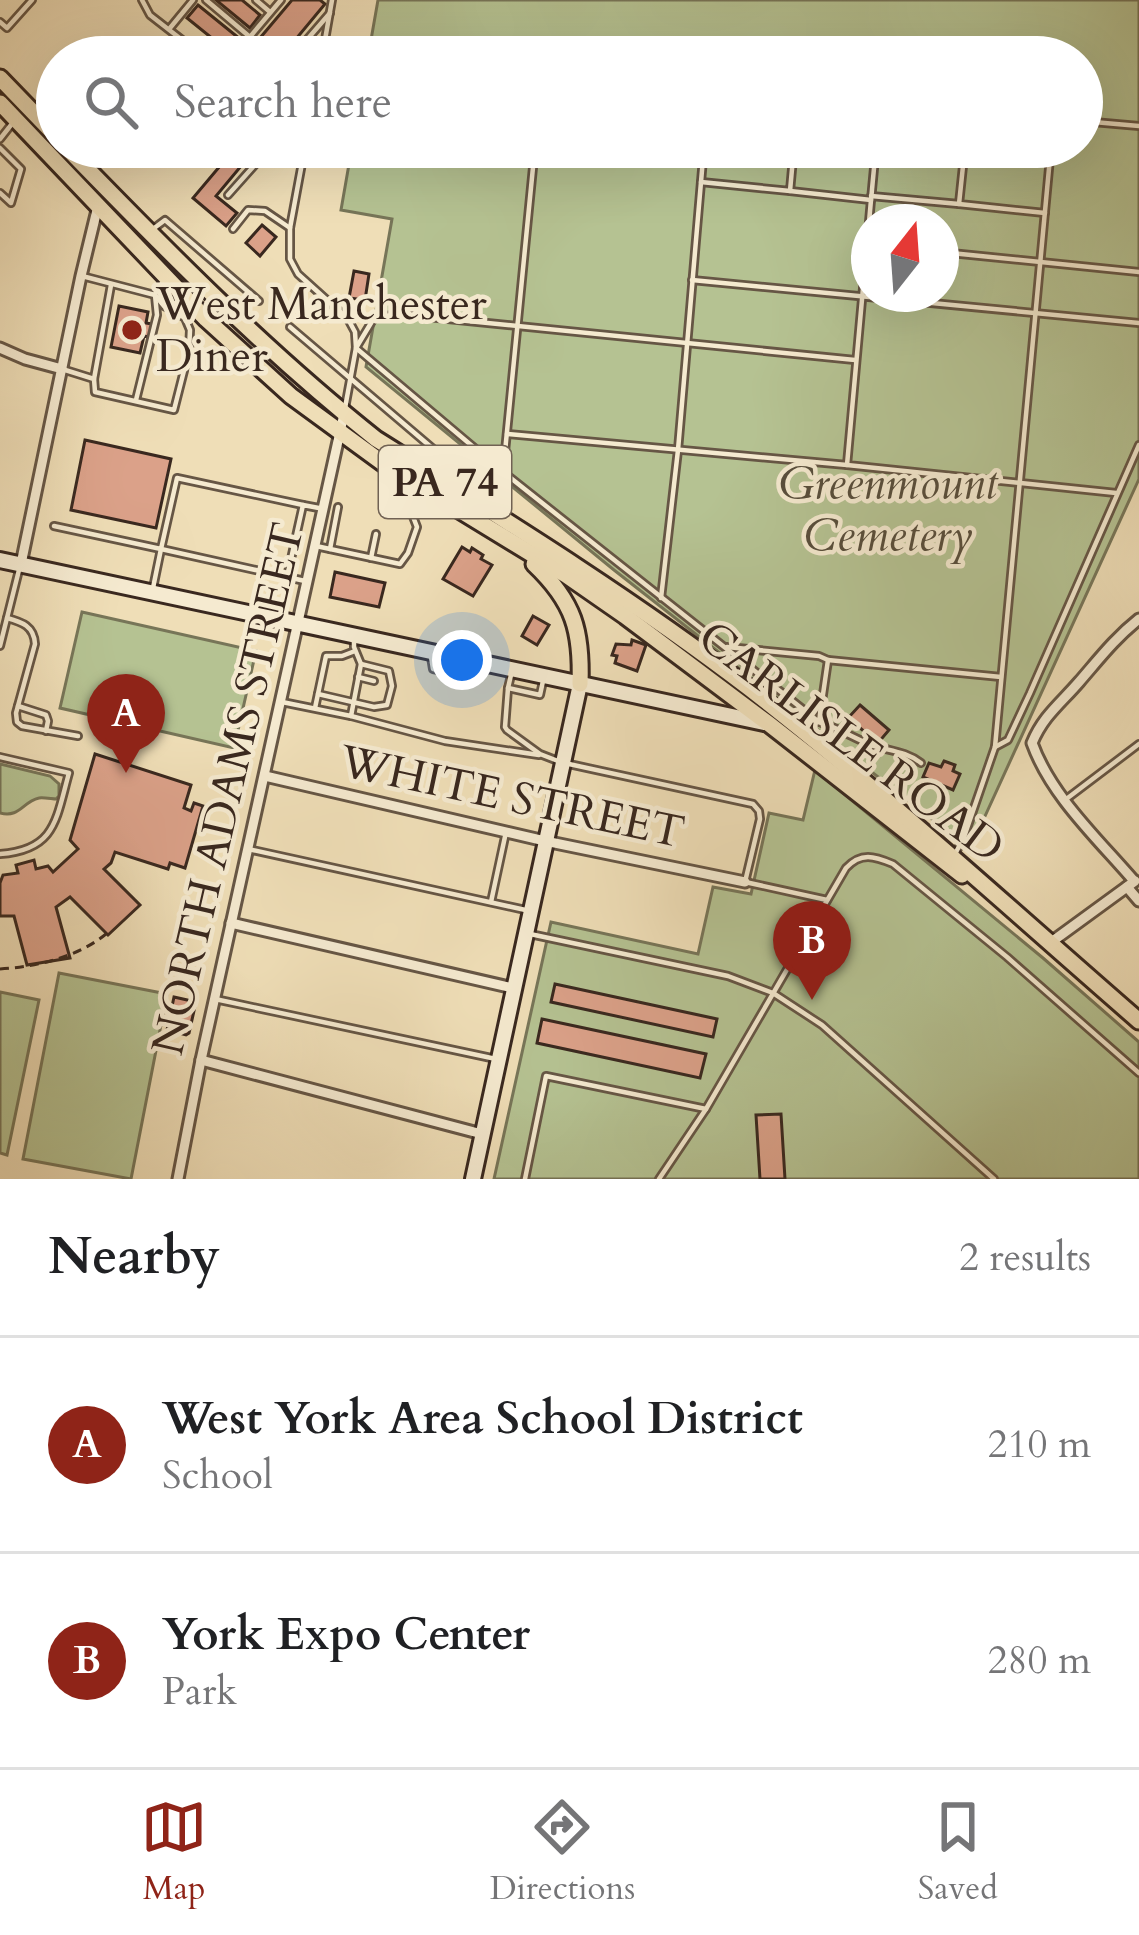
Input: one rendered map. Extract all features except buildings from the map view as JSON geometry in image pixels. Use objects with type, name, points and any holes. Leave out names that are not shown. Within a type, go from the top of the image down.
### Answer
[{"type":"main road","points":[[0,78],[36,115]]},
{"type":"main road","name":"CARLISLE ROAD","points":[[0,103],[5,129],[36,154]]},
{"type":"main road","name":"CARLISLE ROAD","points":[[54,168],[99,204],[246,357],[340,434],[625,616],[1004,904]]},
{"type":"main road","name":"CARLISLE ROAD","points":[[86,168],[226,310],[344,414],[746,686],[954,856],[1004,904]]},
{"type":"main road","points":[[511,542],[546,575],[574,617],[581,652],[580,684]]},
{"type":"main road","points":[[770,724],[796,733],[852,772]]},
{"type":"main road","name":"PA 74","points":[[1004,904],[1137,1016]]},
{"type":"street","points":[[21,564],[99,204]]},
{"type":"street","points":[[0,348],[62,369]]},
{"type":"street","name":"NORTH ADAMS STREET","points":[[178,1179],[344,414]]},
{"type":"street","points":[[0,560],[770,724]]},
{"type":"street","points":[[1139,619],[1114,639],[1041,721],[1032,743],[1040,766],[1134,882],[1139,902]]},
{"type":"street","points":[[472,1179],[580,684]]},
{"type":"street","name":"WHITE STREET","points":[[265,776],[745,882]]},
{"type":"street","points":[[1050,943],[1134,882]]},
{"type":"street","points":[[231,922],[513,988]]},
{"type":"street","points":[[201,1060],[482,1134]]},
{"type":"lane","points":[[0,22],[8,28],[32,0]]},
{"type":"lane","points":[[142,0],[150,15],[176,36]]},
{"type":"lane","points":[[168,30],[193,0]]},
{"type":"lane","points":[[206,0],[249,36]]},
{"type":"lane","points":[[256,0],[271,12]]},
{"type":"lane","points":[[251,36],[280,0]]},
{"type":"lane","points":[[326,36],[332,0]]},
{"type":"lane","points":[[310,36],[330,13]]},
{"type":"lane","points":[[1103,123],[1139,126]]},
{"type":"lane","points":[[0,148],[21,169],[11,203],[0,193]]},
{"type":"lane","points":[[228,195],[252,168]]},
{"type":"lane","points":[[301,168],[290,228],[290,259],[298,274],[355,332],[344,414]]},
{"type":"lane","points":[[503,472],[533,168]]},
{"type":"lane","points":[[661,598],[702,168]]},
{"type":"lane","points":[[790,190],[792,168]]},
{"type":"lane","points":[[871,204],[874,168]]},
{"type":"lane","points":[[959,204],[963,168]]},
{"type":"lane","points":[[954,856],[995,747],[1049,168]]},
{"type":"lane","points":[[700,182],[1045,214]]},
{"type":"lane","points":[[233,229],[248,210],[265,211],[290,228]]},
{"type":"lane","points":[[148,232],[165,220],[259,301]]},
{"type":"lane","points":[[959,254],[1139,272]]},
{"type":"lane","points":[[81,276],[155,296],[185,318],[190,351],[174,410],[95,392],[111,285]]},
{"type":"lane","points":[[136,400],[157,315],[155,296],[167,278]]},
{"type":"lane","points":[[692,280],[851,294]]},
{"type":"lane","points":[[959,305],[1139,323]]},
{"type":"lane","points":[[847,465],[860,312]]},
{"type":"lane","points":[[356,348],[374,318],[387,315],[856,360]]},
{"type":"lane","points":[[290,327],[451,464]]},
{"type":"lane","points":[[356,348],[503,472],[819,722],[921,763]]},
{"type":"lane","points":[[62,369],[94,379]]},
{"type":"lane","points":[[507,434],[1116,494]]},
{"type":"lane","points":[[995,747],[1008,740],[1030,694],[1139,445]]},
{"type":"lane","points":[[151,594],[177,478],[303,505],[336,519]]},
{"type":"lane","points":[[412,514],[425,490]]},
{"type":"lane","points":[[316,547],[400,564],[417,527],[412,514],[396,504]]},
{"type":"lane","points":[[286,577],[303,505]]},
{"type":"lane","points":[[329,549],[338,507]]},
{"type":"lane","points":[[54,526],[309,582]]},
{"type":"lane","points":[[371,558],[376,534]]},
{"type":"lane","points":[[0,646],[21,564]]},
{"type":"lane","points":[[7,618],[35,633],[17,722],[78,736]]},
{"type":"lane","points":[[351,716],[361,664],[355,634]]},
{"type":"lane","points":[[724,647],[1000,677]]},
{"type":"lane","points":[[315,708],[326,656],[356,651]]},
{"type":"lane","points":[[819,722],[828,660]]},
{"type":"lane","points":[[318,694],[381,708],[391,698],[392,676],[361,664]]},
{"type":"lane","points":[[512,669],[505,727],[543,756]]},
{"type":"lane","points":[[508,688],[540,695],[543,676]]},
{"type":"lane","points":[[358,677],[374,681]]},
{"type":"lane","points":[[282,702],[753,804],[760,819],[745,882],[827,900]]},
{"type":"lane","points":[[18,706],[46,715],[46,730]]},
{"type":"lane","points":[[1065,800],[1139,744]]},
{"type":"lane","points":[[0,757],[69,773],[55,825],[45,840],[24,852],[0,854]]},
{"type":"lane","points":[[491,904],[506,832]]},
{"type":"lane","points":[[248,849],[531,911]]},
{"type":"lane","points":[[661,1177],[856,858],[873,856],[893,864],[1139,1072]]},
{"type":"lane","points":[[526,933],[728,976],[773,993],[822,1025],[994,1179]]},
{"type":"lane","points":[[214,999],[498,1060]]},
{"type":"lane","points":[[525,1179],[546,1076],[706,1109]]},
{"type":"path","points":[[0,969],[69,955],[106,934]]},
{"type":"green space","name":"Greenmount Cemetery","points":[[378,0],[1139,0],[1139,479],[970,849],[614,570],[366,367],[392,219],[341,210],[348,168],[1103,168],[1103,36],[372,36]]},
{"type":"green space","points":[[82,612],[256,651],[234,748],[60,708]]},
{"type":"green space","points":[[0,764],[50,776],[59,784],[59,796],[0,813]]},
{"type":"green space","points":[[815,770],[1139,1042],[1139,1179],[494,1179],[551,922],[698,954],[713,887],[751,894],[769,813],[803,820]]},
{"type":"green space","points":[[59,973],[167,994],[131,1179],[23,1159]]},
{"type":"green space","points":[[0,992],[39,1000],[7,1155],[0,1153]]},
{"type":"place","name":"West Manchester Diner","points":[[132,330]]},
{"type":"place","name":"West York Area School District","points":[[126,773]]},
{"type":"place","name":"York Expo Center","points":[[812,1000]]}]
